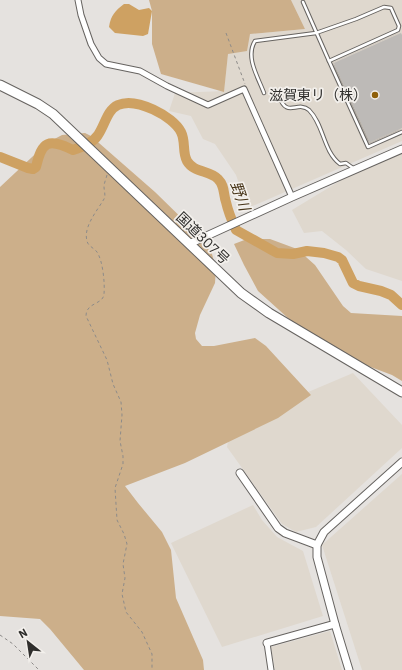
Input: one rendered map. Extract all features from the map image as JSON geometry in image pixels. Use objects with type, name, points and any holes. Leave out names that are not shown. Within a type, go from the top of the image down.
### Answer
[{"type":"highway","name":"国道307号","points":[[0,85],[38,104],[53,114],[241,293],[269,313],[402,392]]},
{"type":"street","points":[[78,0],[81,15],[91,44],[99,58],[106,64],[140,72],[208,105],[244,89],[292,197]]},
{"type":"street","points":[[189,244],[224,227],[402,149]]},
{"type":"street","points":[[349,670],[317,557],[317,545],[324,532],[402,462]]},
{"type":"street","points":[[240,473],[278,528],[285,533],[317,545]]},
{"type":"street","points":[[271,670],[267,643],[335,624]]},
{"type":"lane","points":[[303,2],[368,147],[402,132]]},
{"type":"lane","points":[[264,93],[251,53],[255,40],[316,33],[356,19],[384,6],[391,8],[400,26],[398,30],[329,61]]},
{"type":"lane","points":[[279,96],[281,103],[285,107],[303,107],[308,110],[314,117],[333,158],[340,164],[346,163],[354,170]]},
{"type":"path","points":[[226,33],[246,86],[244,89]]},
{"type":"path","points":[[108,172],[104,187],[104,197],[88,227],[87,238],[88,244],[97,251],[100,259],[104,297],[86,311],[86,316],[107,360],[113,384],[121,402],[122,415],[120,441],[123,464],[115,488],[117,520],[127,544],[123,564],[125,578],[122,594],[126,612],[142,632],[152,654],[152,670]]},
{"type":"path","points":[[0,635],[13,644],[39,670]]},
{"type":"shaded area","points":[[149,0],[291,0],[305,29],[250,34],[247,51],[228,54],[224,92],[161,74],[152,44],[152,11]]},
{"type":"shaded area","points":[[291,0],[402,0],[402,141],[248,208],[236,175],[215,144],[203,139],[191,116],[169,111],[175,93],[224,91],[228,54],[250,34],[305,29]]},
{"type":"shaded area","points":[[124,4],[129,4],[139,10],[149,8],[152,11],[148,34],[143,36],[115,33],[109,27],[114,14]]},
{"type":"shaded area","points":[[85,133],[91,136],[155,192],[199,235],[212,254],[216,269],[215,283],[200,315],[195,333],[196,339],[202,346],[214,346],[255,338],[266,346],[311,395],[278,418],[185,463],[125,486],[162,532],[171,550],[176,598],[203,660],[204,670],[84,670],[40,619],[0,616],[0,187],[47,143],[62,135]]},
{"type":"shaded area","points":[[402,152],[402,281],[366,269],[346,250],[322,231],[304,233],[292,210],[358,170]]},
{"type":"shaded area","points":[[247,239],[270,239],[297,249],[315,265],[343,306],[351,313],[402,316],[402,381],[392,375],[360,363],[299,328],[258,291],[234,244]]},
{"type":"shaded area","points":[[353,373],[402,425],[402,448],[316,527],[296,532],[282,524],[227,447],[229,436],[287,401]]},
{"type":"shaded area","points":[[402,474],[402,670],[362,670],[322,545]]},
{"type":"shaded area","points":[[253,505],[262,520],[277,537],[303,551],[323,616],[222,647],[171,543]]},
{"type":"shaded area","points":[[330,631],[342,670],[275,670],[271,647]]},
{"type":"building","name":"滋賀東リ（株）","points":[[401,33],[402,128],[370,142],[334,63]]},
{"type":"waterway","name":"野川","points":[[0,157],[33,169],[36,167],[38,158],[47,144],[58,144],[73,150],[80,148],[96,138],[114,107],[126,103],[144,106],[162,114],[177,126],[181,132],[186,158],[190,165],[198,170],[211,174],[218,179],[223,187],[225,199],[236,230],[277,253],[293,254],[307,251],[324,253],[338,257],[342,260],[353,283],[391,295],[402,305]]},
{"type":"place","name":"滋賀東リ（株）","points":[[375,95]]}]
